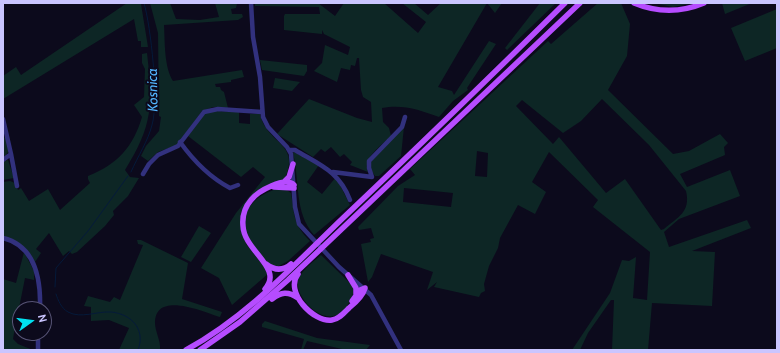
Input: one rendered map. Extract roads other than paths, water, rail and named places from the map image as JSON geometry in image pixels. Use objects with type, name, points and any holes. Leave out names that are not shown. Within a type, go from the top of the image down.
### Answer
[{"type":"main road","points":[[186,350],[218,331],[256,300],[302,258],[565,3]]},
{"type":"main road","points":[[200,350],[231,329],[259,306],[580,3]]},
{"type":"main road","points":[[634,3],[662,11],[684,10],[704,3]]},
{"type":"main road","points":[[646,3],[662,11]]},
{"type":"main road","points":[[283,183],[289,177],[293,164]]},
{"type":"main road","points":[[256,300],[270,280],[270,272],[265,263],[247,242],[243,229],[243,220],[246,208],[252,199],[263,190],[289,182],[294,186]]},
{"type":"main road","points":[[272,187],[294,186]]},
{"type":"main road","points":[[265,263],[272,268],[280,269],[302,258]]},
{"type":"main road","points":[[308,261],[294,282],[295,292],[314,315],[325,320],[337,319],[348,309],[365,288]]},
{"type":"main road","points":[[348,275],[356,288],[356,294]]},
{"type":"main road","points":[[348,309],[356,294],[365,288]]},
{"type":"main road","points":[[259,306],[284,293],[292,294],[301,301]]},
{"type":"street","points":[[251,3],[253,42],[260,77],[262,112],[268,128],[289,150],[293,164],[296,212],[299,224],[327,255],[348,275],[365,288],[374,300],[401,350]]},
{"type":"street","points":[[143,174],[149,164],[158,155],[175,149],[204,112],[218,109],[262,112]]},
{"type":"street","points":[[333,172],[372,177],[369,168],[369,161],[402,127],[405,117]]},
{"type":"street","points":[[3,119],[17,186]]},
{"type":"street","points":[[180,142],[208,172],[218,180],[230,188],[238,185]]},
{"type":"street","points":[[289,150],[296,150],[333,172],[342,183],[350,200]]},
{"type":"street","points":[[3,160],[11,154]]},
{"type":"street","points":[[3,238],[18,245],[31,258],[39,281],[40,301]]},
{"type":"waterway","name":"Kosnica","points":[[131,172],[148,137],[154,114],[155,99],[153,64],[147,14],[144,3]]},
{"type":"waterway","name":"Kosnica","points":[[55,287],[56,268],[88,231],[128,176]]},
{"type":"waterway","name":"Kosnica","points":[[56,294],[63,308],[73,314],[84,315],[111,312],[119,313],[131,320],[139,330],[140,343],[138,350]]}]
